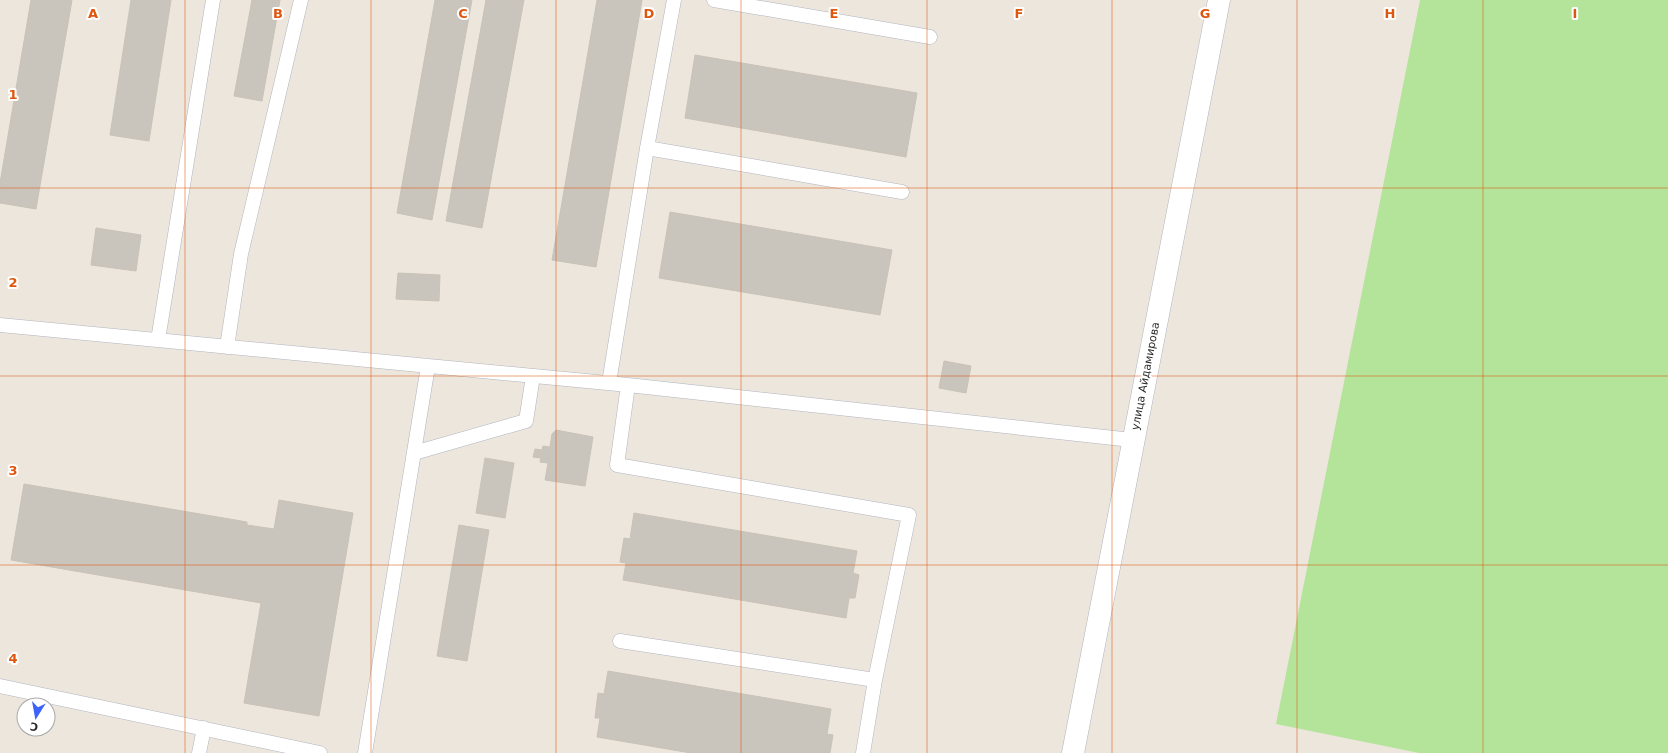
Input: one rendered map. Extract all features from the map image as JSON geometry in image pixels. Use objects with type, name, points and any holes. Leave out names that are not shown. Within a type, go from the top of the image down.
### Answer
[{"type":"main road","name":"улица Айдамирова","points":[[1073,753],[1132,440],[1219,0]]},
{"type":"lane","points":[[158,340],[213,0]]},
{"type":"lane","points":[[227,347],[241,254],[301,0]]},
{"type":"lane","points":[[609,383],[647,148],[674,0]]},
{"type":"lane","points":[[714,0],[930,37]]},
{"type":"lane","points":[[647,148],[902,192]]},
{"type":"lane","points":[[0,325],[609,383],[1132,440]]},
{"type":"lane","points":[[365,753],[428,366]]},
{"type":"lane","points":[[414,453],[526,421],[533,376]]},
{"type":"lane","points":[[628,385],[617,465],[909,515],[875,680],[863,753]]},
{"type":"lane","points":[[620,641],[875,680]]},
{"type":"lane","points":[[0,686],[320,753]]},
{"type":"lane","points":[[199,753],[204,728]]},
{"type":"green space","points":[[1420,0],[1668,0],[1668,753],[1419,753],[1276,724]]},
{"type":"building","points":[[31,0],[72,0],[36,209],[0,203],[0,183]]},
{"type":"building","points":[[131,0],[171,0],[149,141],[110,135]]},
{"type":"building","points":[[252,0],[280,0],[262,101],[234,96]]},
{"type":"building","points":[[435,0],[472,0],[432,220],[397,213]]},
{"type":"building","points":[[486,0],[524,0],[482,228],[446,221]]},
{"type":"building","points":[[597,0],[642,0],[596,267],[552,260]]},
{"type":"building","points":[[695,55],[917,93],[906,157],[685,118]]},
{"type":"building","points":[[670,212],[892,250],[880,315],[659,278]]},
{"type":"building","points":[[96,228],[141,235],[136,271],[91,265]]},
{"type":"building","points":[[398,273],[440,275],[439,301],[396,299]]},
{"type":"building","points":[[944,361],[971,366],[966,393],[939,388]]},
{"type":"building","points":[[556,430],[593,437],[585,486],[545,480],[548,463],[540,462],[541,458],[533,457],[535,449],[542,450],[543,446],[550,447],[552,434]]},
{"type":"building","points":[[485,458],[514,463],[505,518],[476,513]]},
{"type":"building","points":[[24,484],[247,522],[247,525],[274,529],[279,500],[353,513],[319,716],[244,703],[261,603],[11,560]]},
{"type":"building","points":[[634,513],[857,551],[853,573],[859,575],[855,598],[849,598],[846,618],[623,580],[626,563],[620,562],[624,538],[630,539]]},
{"type":"building","points":[[459,525],[489,530],[467,661],[437,656]]},
{"type":"building","points":[[608,671],[831,709],[827,734],[833,735],[830,753],[691,753],[597,737],[600,718],[595,718],[598,693],[604,694]]}]
